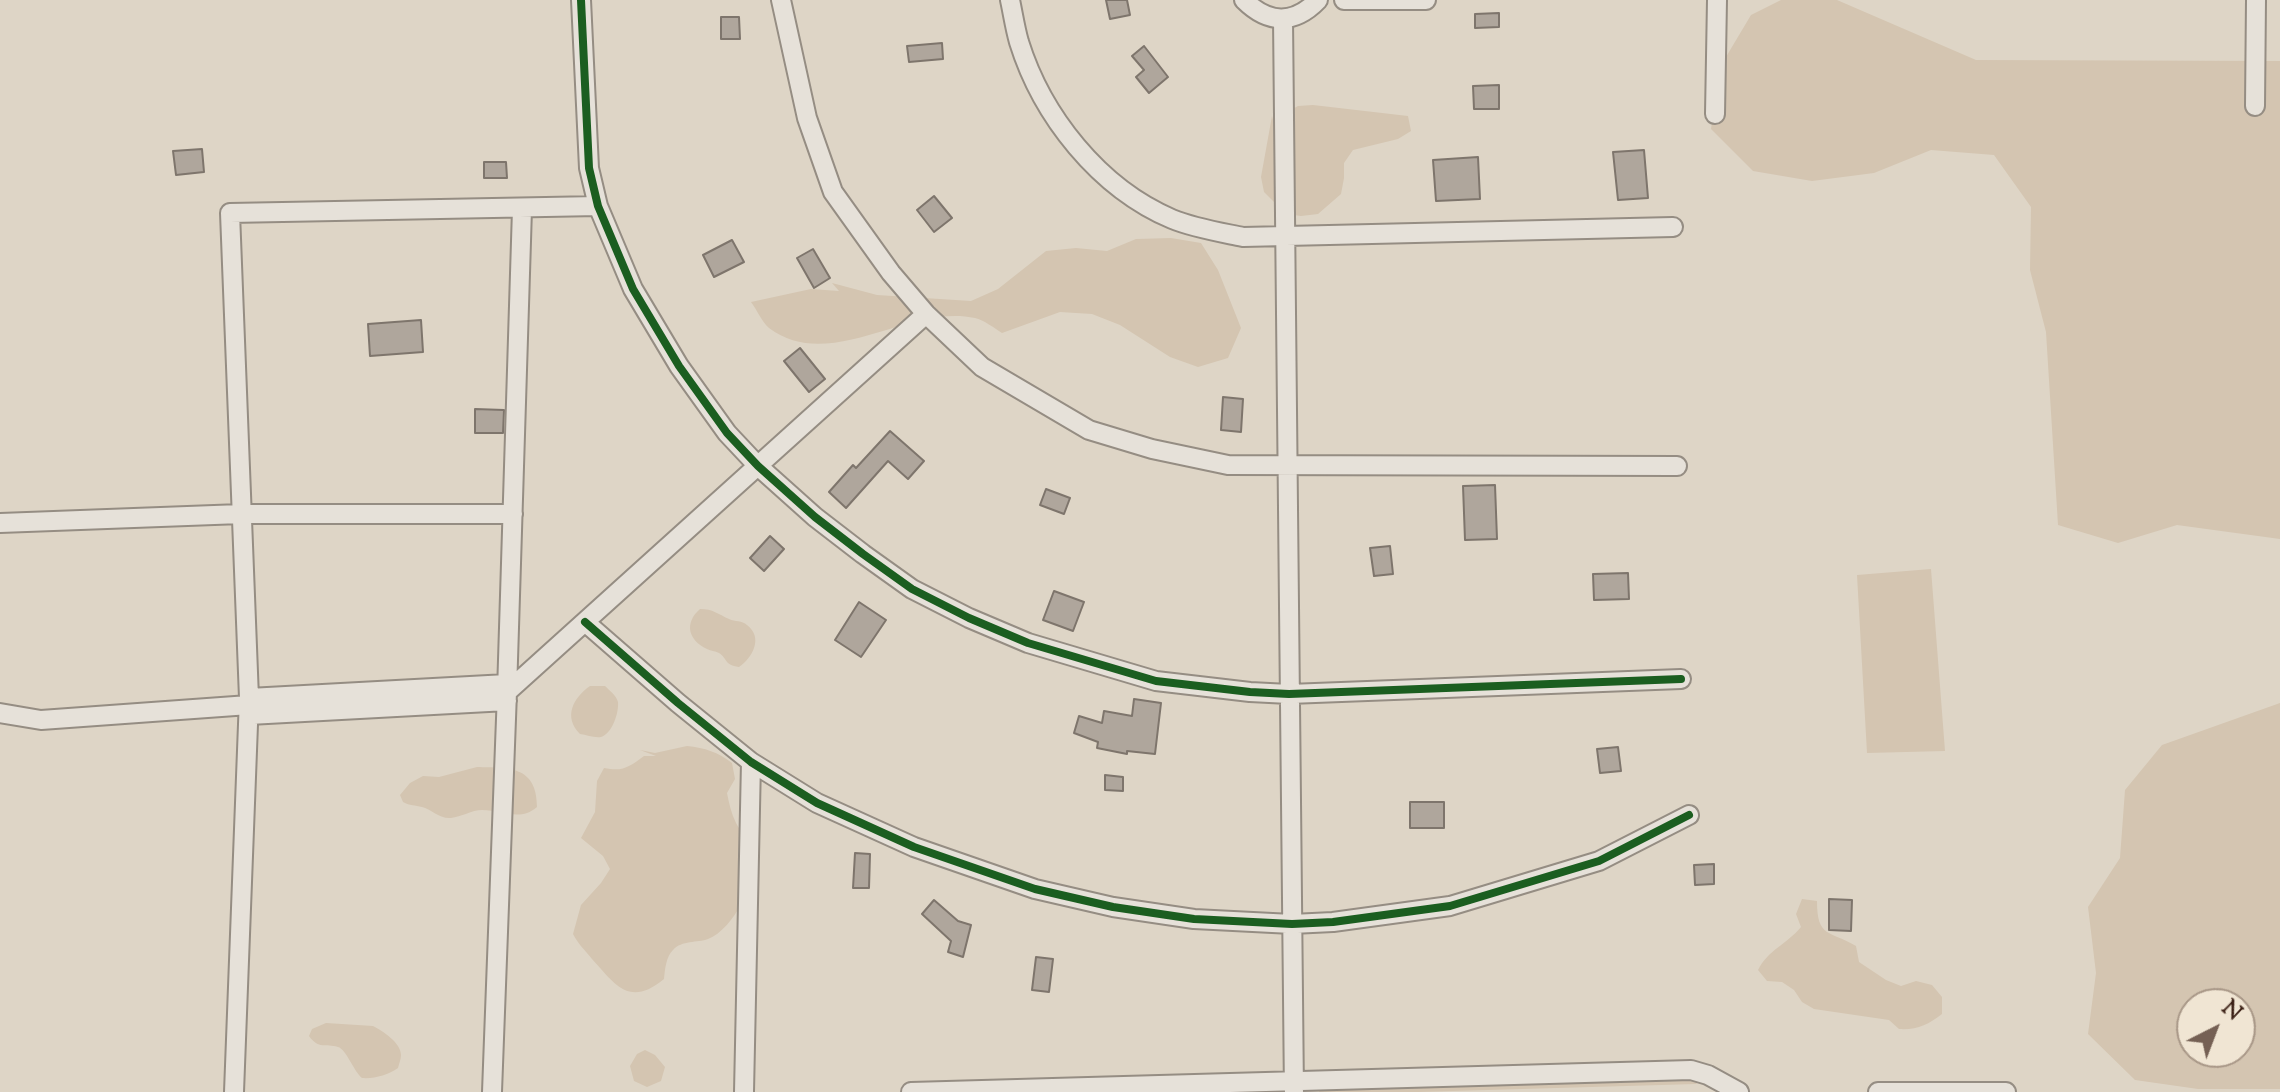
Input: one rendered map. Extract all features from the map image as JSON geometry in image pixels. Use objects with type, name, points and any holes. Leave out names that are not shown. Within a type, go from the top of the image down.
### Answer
[{"type":"street","points":[[581,0],[589,168],[598,206],[633,289],[679,366],[727,433],[758,466],[815,517],[912,589],[1028,643],[1156,681],[1289,694],[1681,679]]},
{"type":"street","points":[[781,0],[807,118],[833,192],[891,273],[926,314],[982,367],[1089,430],[1152,449],[1228,465],[1677,466]]},
{"type":"street","points":[[1010,0],[1018,40],[1053,117],[1110,179],[1141,203],[1172,219],[1243,237],[1673,227]]},
{"type":"street","points":[[1244,0],[1268,17],[1283,19],[1297,16],[1318,0]]},
{"type":"street","points":[[1344,0],[1426,0]]},
{"type":"street","points":[[1715,114],[1717,0]]},
{"type":"street","points":[[2255,106],[2256,0]]},
{"type":"street","points":[[1283,19],[1294,1086]]},
{"type":"street","points":[[234,1092],[249,706],[230,213],[598,206]]},
{"type":"street","points":[[492,1092],[522,209]]},
{"type":"street","points":[[0,713],[41,720],[507,692],[926,314]]},
{"type":"street","points":[[0,523],[241,514],[513,514]]},
{"type":"street","points":[[585,622],[751,762],[817,803],[914,847],[1035,889],[1113,907],[1194,919],[1292,924],[1333,922],[1450,906],[1599,861],[1689,815]]},
{"type":"street","points":[[744,1092],[751,762]]},
{"type":"street","points":[[911,1092],[1294,1086],[1691,1070],[1708,1075],[1739,1092]]},
{"type":"street","points":[[1878,1092],[2006,1092]]},
{"type":"shaded area","points":[[1781,0],[1837,0],[1976,60],[2280,61],[2280,539],[2177,525],[2118,543],[2058,525],[2046,332],[2030,270],[2031,207],[1994,155],[1931,150],[1874,173],[1812,181],[1753,171],[1711,129],[1720,67],[1751,15]]},
{"type":"shaded area","points":[[1298,106],[1408,116],[1411,131],[1398,139],[1353,150],[1344,163],[1341,194],[1318,214],[1286,214],[1264,192],[1261,177],[1272,116],[1273,120]]},
{"type":"shaded area","points":[[1171,238],[1201,243],[1218,270],[1241,328],[1228,358],[1198,367],[1170,357],[1120,325],[1092,314],[1060,312],[1002,333],[975,318],[950,316],[844,341],[818,344],[793,340],[769,328],[751,302],[811,289],[839,291],[832,283],[877,295],[971,301],[998,289],[1046,251],[1076,248],[1107,251],[1136,239]]},
{"type":"shaded area","points":[[1931,569],[1945,751],[1867,753],[1857,575]]},
{"type":"shaded area","points":[[700,609],[743,622],[752,630],[754,648],[739,667],[728,663],[719,653],[708,650],[692,636],[690,625]]},
{"type":"shaded area","points":[[590,686],[605,686],[618,702],[614,722],[601,737],[580,734],[572,721],[575,702]]},
{"type":"shaded area","points":[[2280,703],[2280,1089],[2198,1089],[2135,1080],[2088,1034],[2096,973],[2088,907],[2120,858],[2125,790],[2162,745]]},
{"type":"shaded area","points":[[687,746],[711,751],[732,763],[735,779],[727,793],[730,808],[753,851],[754,866],[742,903],[718,934],[677,947],[667,960],[664,979],[641,992],[632,992],[608,977],[573,934],[581,905],[610,869],[603,856],[581,838],[595,812],[597,781],[604,768],[621,769],[644,756],[656,756],[640,750],[655,753]]},
{"type":"shaded area","points":[[477,767],[510,769],[526,776],[536,793],[537,807],[524,814],[482,810],[447,818],[403,802],[400,795],[410,783],[423,776],[439,777]]},
{"type":"shaded area","points":[[1802,899],[1817,901],[1822,927],[1856,946],[1859,962],[1886,980],[1901,986],[1916,981],[1932,985],[1942,997],[1942,1014],[1922,1026],[1899,1029],[1889,1020],[1814,1009],[1782,982],[1767,981],[1758,970],[1767,957],[1801,927],[1796,914]]},
{"type":"shaded area","points":[[326,1023],[373,1026],[382,1031],[400,1051],[398,1068],[381,1076],[362,1078],[341,1049],[319,1045],[309,1036],[312,1029]]},
{"type":"shaded area","points":[[645,1050],[655,1055],[665,1067],[661,1081],[647,1087],[634,1081],[630,1066],[637,1054]]},
{"type":"shaded area","points":[[1696,1076],[1699,1081],[1696,1084],[1418,1092],[1319,1092],[1318,1089]]},
{"type":"building","points":[[1106,0],[1127,0],[1130,15],[1110,19]]},
{"type":"building","points":[[1499,13],[1499,27],[1475,28],[1475,14]]},
{"type":"building","points":[[721,17],[739,17],[740,39],[721,39]]},
{"type":"building","points":[[942,43],[943,59],[909,62],[907,46]]},
{"type":"building","points":[[1144,46],[1168,77],[1149,93],[1136,77],[1144,70],[1132,56]]},
{"type":"building","points":[[1499,85],[1499,109],[1474,109],[1473,86]]},
{"type":"building","points":[[202,149],[204,172],[176,175],[173,151]]},
{"type":"building","points":[[1644,150],[1648,198],[1618,200],[1613,152]]},
{"type":"building","points":[[1478,157],[1480,199],[1436,201],[1433,160]]},
{"type":"building","points":[[484,162],[506,162],[507,178],[484,178]]},
{"type":"building","points":[[934,196],[952,218],[934,232],[917,210]]},
{"type":"building","points":[[732,240],[744,262],[714,277],[703,255]]},
{"type":"building","points":[[813,249],[830,278],[814,288],[797,258]]},
{"type":"building","points":[[421,320],[423,352],[370,356],[368,324]]},
{"type":"building","points":[[800,348],[825,379],[809,392],[784,361]]},
{"type":"building","points":[[1223,397],[1243,399],[1241,432],[1221,430]]},
{"type":"building","points":[[475,409],[504,410],[503,433],[475,433]]},
{"type":"building","points":[[890,431],[924,461],[908,479],[888,461],[846,508],[829,492]]},
{"type":"building","points":[[1495,485],[1497,539],[1465,540],[1463,486]]},
{"type":"building","points":[[1046,489],[1070,498],[1064,514],[1040,505]]},
{"type":"building","points":[[770,536],[784,549],[764,571],[750,558]]},
{"type":"building","points":[[1390,546],[1393,574],[1374,576],[1370,548]]},
{"type":"building","points":[[1628,573],[1629,599],[1594,600],[1593,574]]},
{"type":"building","points":[[1054,591],[1084,602],[1073,631],[1043,620]]},
{"type":"building","points":[[859,602],[886,620],[861,657],[835,640]]},
{"type":"building","points":[[1134,699],[1161,703],[1155,754],[1127,751],[1127,754],[1097,748],[1098,742],[1074,733],[1079,716],[1102,723],[1104,711],[1132,716]]},
{"type":"building","points":[[1618,747],[1621,771],[1600,773],[1597,749]]},
{"type":"building","points":[[1105,775],[1123,777],[1123,791],[1105,790]]},
{"type":"building","points":[[1410,802],[1444,802],[1444,828],[1410,828]]},
{"type":"building","points":[[855,853],[870,854],[869,888],[853,888]]},
{"type":"building","points":[[1714,864],[1714,884],[1695,885],[1694,865]]},
{"type":"building","points":[[1829,899],[1852,900],[1851,931],[1829,930]]},
{"type":"building","points":[[934,900],[958,921],[971,925],[963,957],[948,952],[951,941],[922,914]]},
{"type":"building","points":[[1036,957],[1053,959],[1049,992],[1032,990]]},
{"type":"cycle path","points":[[581,0],[589,168],[598,206],[633,289],[679,366],[727,433],[758,466],[815,517],[912,589],[1028,643],[1156,681],[1289,694],[1681,679]]},
{"type":"cycle path","points":[[585,622],[751,762],[817,803],[914,847],[1035,889],[1113,907],[1194,919],[1292,924],[1333,922],[1450,906],[1599,861],[1689,815]]}]
